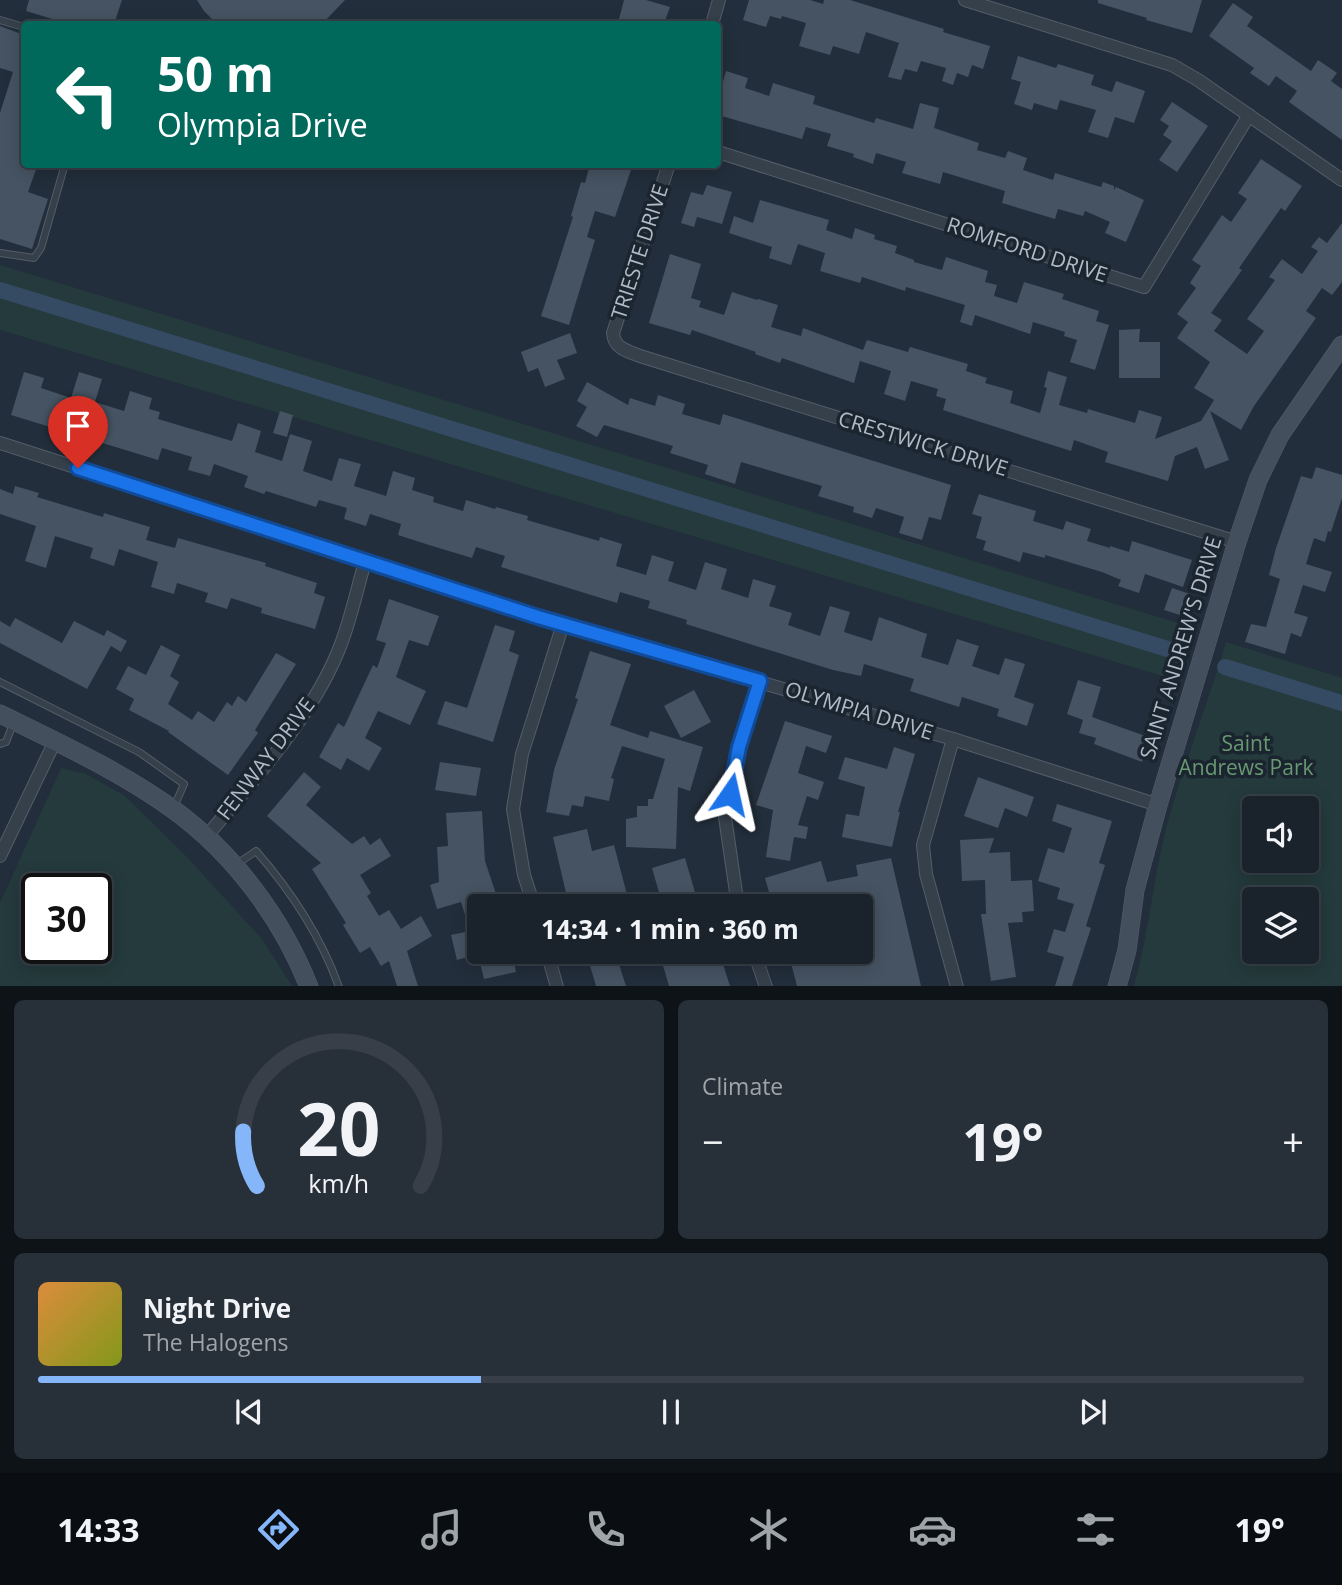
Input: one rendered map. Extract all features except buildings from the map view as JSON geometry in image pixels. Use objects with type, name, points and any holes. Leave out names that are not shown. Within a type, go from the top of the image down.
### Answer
[{"type":"street","points":[[713,21],[719,0]]},
{"type":"street","points":[[965,0],[1172,65],[1342,180]]},
{"type":"street","name":"ROMFORD DRIVE","points":[[721,153],[1144,287],[1249,115]]},
{"type":"street","name":"TRIESTE DRIVE","points":[[613,339],[667,168]]},
{"type":"street","name":"CRESTWICK DRIVE","points":[[613,339],[620,348],[640,356],[1237,542]]},
{"type":"street","name":"SAINT ANDREW'S DRIVE","points":[[1117,986],[1127,950],[1135,890],[1158,805],[1258,480],[1280,435],[1342,345]]},
{"type":"street","name":"OLYMPIA DRIVE","points":[[0,443],[563,624],[953,739],[1158,805]]},
{"type":"street","name":"FENWAY DRIVE","points":[[207,836],[273,757],[313,699],[341,645],[365,562]]},
{"type":"street","points":[[530,894],[524,875],[513,809],[523,754],[563,624]]},
{"type":"street","points":[[736,894],[725,817],[739,747],[760,681]]},
{"type":"street","points":[[7,718],[110,769],[173,809],[207,836],[257,893],[278,925],[309,986]]},
{"type":"street","points":[[953,739],[923,845],[926,874],[957,986]]},
{"type":"street","points":[[0,856],[55,741]]},
{"type":"street","points":[[551,964],[557,986]]},
{"type":"street","points":[[758,964],[766,986]]},
{"type":"lane","points":[[0,20],[21,26]]},
{"type":"lane","points":[[0,253],[34,258],[41,248],[64,168]]},
{"type":"lane","points":[[0,682],[139,752],[184,783],[173,809]]},
{"type":"lane","points":[[0,744],[6,742],[7,718]]},
{"type":"lane","points":[[234,866],[256,851],[301,910],[340,986]]},
{"type":"green space","points":[[0,265],[1191,627],[1173,679],[0,330]]},
{"type":"green space","name":"Saint Andrews Park","points":[[1226,642],[1342,678],[1342,986],[1134,986],[1167,825]]},
{"type":"green space","points":[[61,768],[86,774],[124,795],[187,857],[262,939],[292,986],[0,986],[0,903]]},
{"type":"waterway","points":[[0,290],[1174,651]]},
{"type":"waterway","points":[[1225,667],[1342,703]]},
{"type":"route","points":[[78,468],[538,617],[760,681],[739,747],[730,794]]}]
